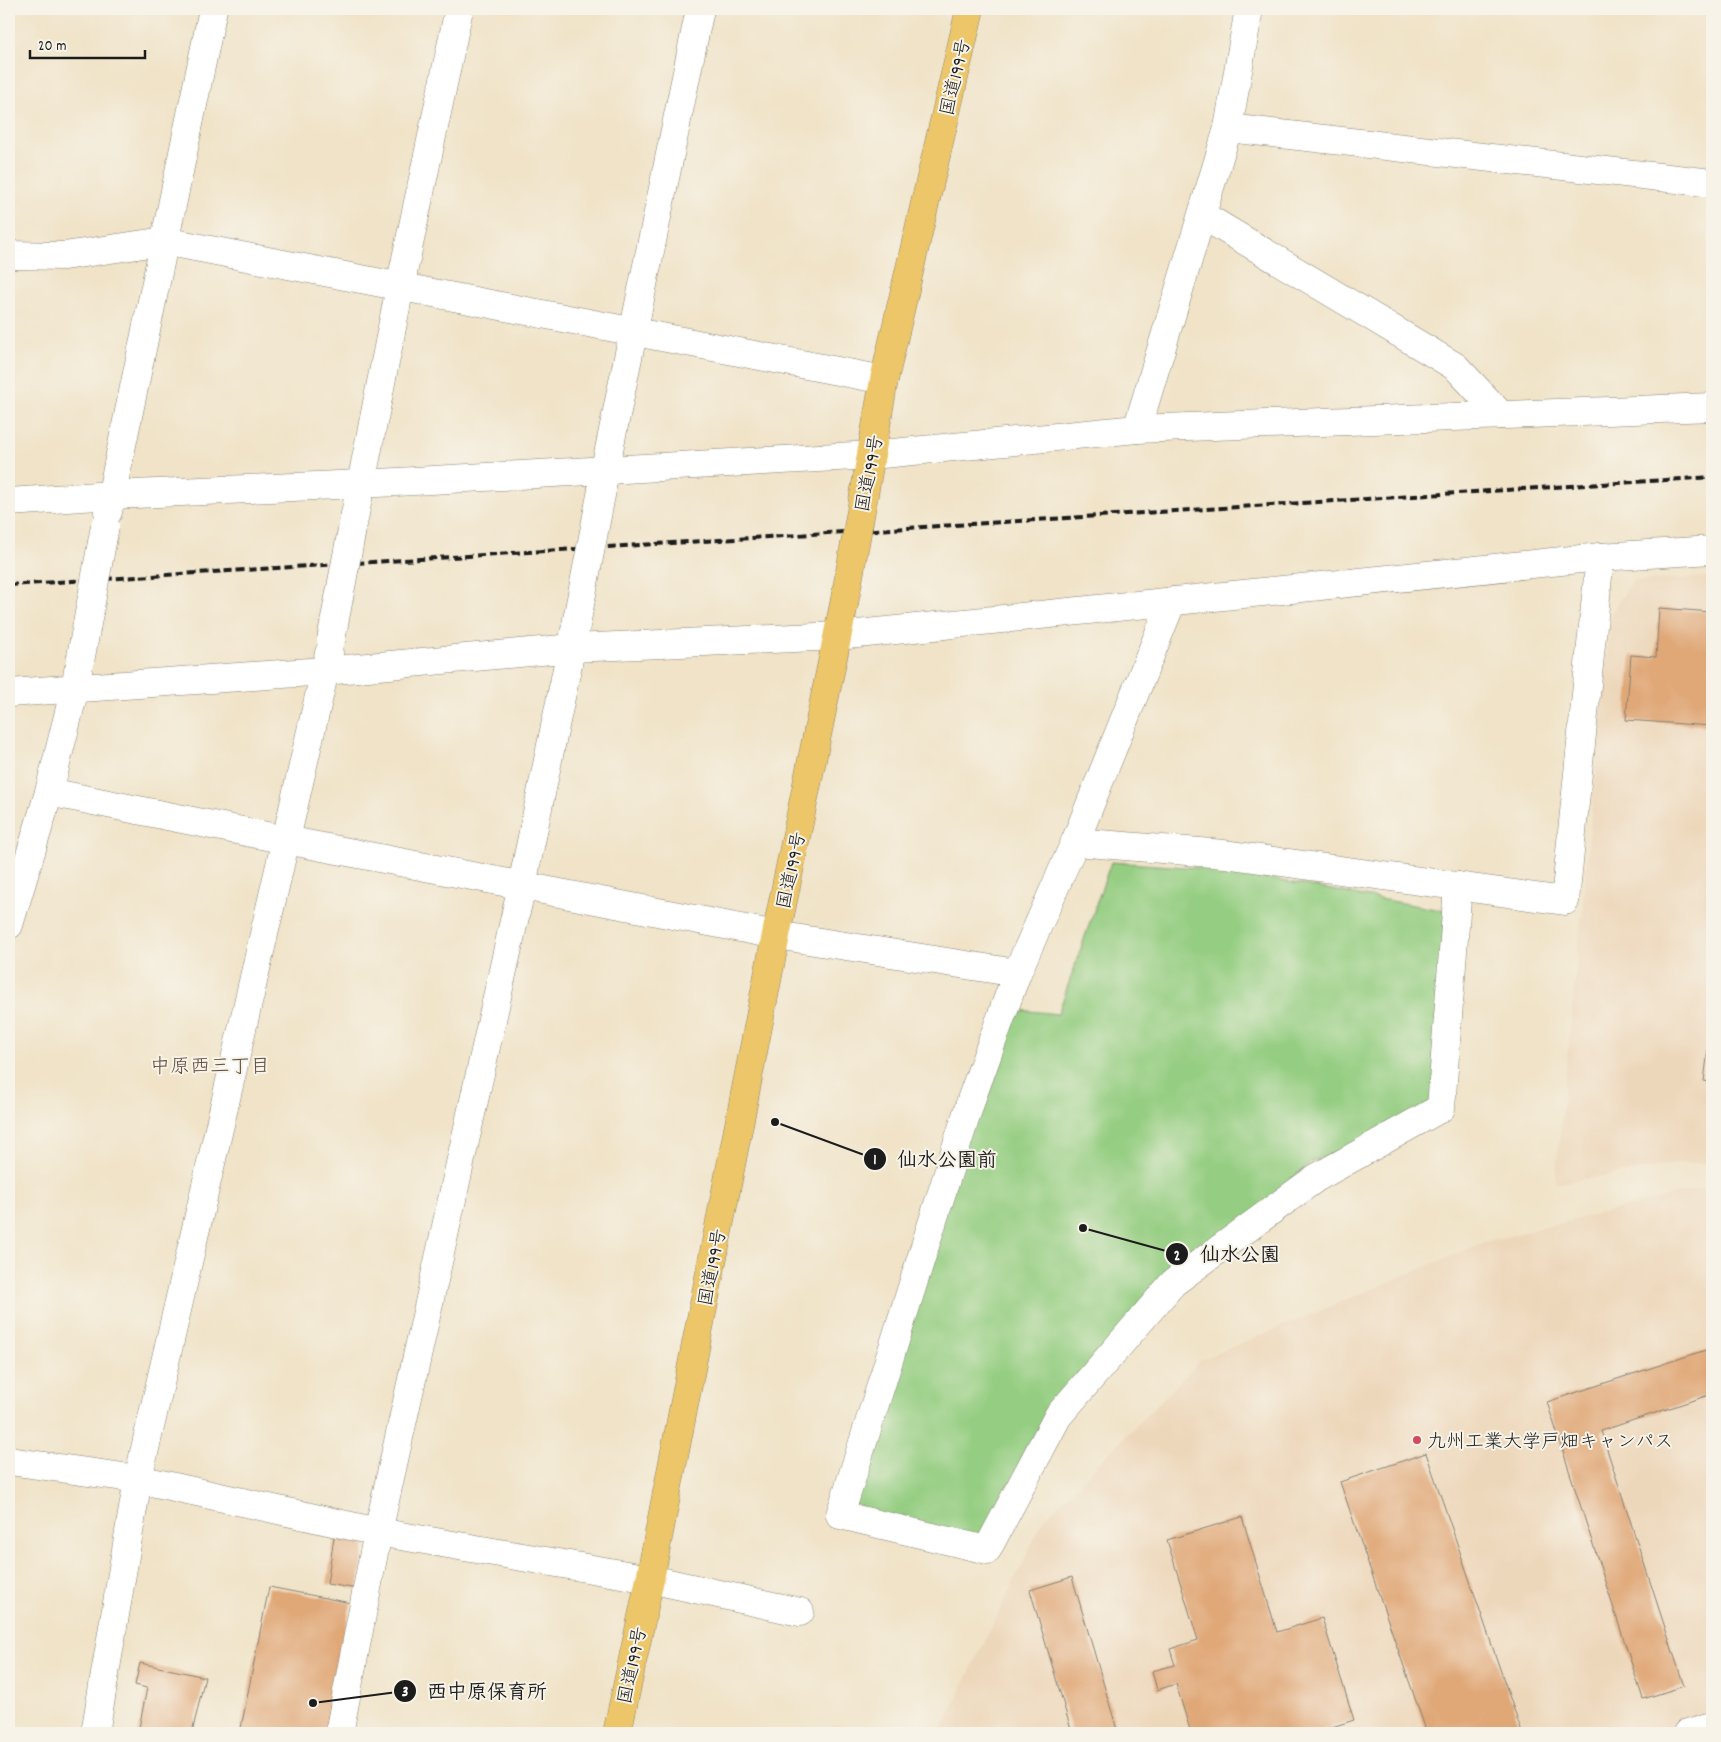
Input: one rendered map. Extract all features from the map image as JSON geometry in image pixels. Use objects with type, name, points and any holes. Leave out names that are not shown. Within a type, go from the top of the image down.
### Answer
[{"type":"highway","name":"国道199号","points":[[617,1733],[650,1579],[776,935],[838,636],[884,380],[970,9]]},
{"type":"street","points":[[9,925],[49,792],[75,688],[105,526],[213,9]]},
{"type":"street","points":[[95,1733],[138,1479],[325,671],[400,287],[459,9]]},
{"type":"street","points":[[339,1733],[378,1532],[522,886],[574,636],[603,479],[700,9]]},
{"type":"street","points":[[1137,429],[1228,128],[1249,9]]},
{"type":"street","points":[[1228,128],[1712,182]]},
{"type":"street","points":[[1202,215],[1456,367],[1501,415]]},
{"type":"street","points":[[9,255],[64,256],[164,241],[884,380]]},
{"type":"street","points":[[9,502],[112,495],[361,484],[603,479],[870,466],[1137,429],[1712,406]]},
{"type":"street","points":[[9,694],[325,671],[574,636],[838,636],[1600,557],[1712,550]]},
{"type":"street","points":[[1075,842],[1224,854],[1565,901],[1600,557]]},
{"type":"street","points":[[1172,601],[1075,842],[1017,973],[972,1097],[840,1515],[987,1550],[1058,1416],[1173,1283],[1316,1178],[1441,1108],[1458,886]]},
{"type":"street","points":[[49,792],[776,935],[1017,973]]},
{"type":"street","points":[[9,1461],[138,1479],[378,1532],[650,1579],[800,1612]]},
{"type":"street","points":[[1688,1733],[1712,1726]]},
{"type":"shaded area","points":[[1712,577],[1712,1163],[1683,1163],[1555,1184],[1611,613],[1633,581]]},
{"type":"shaded area","name":"九州工業大学戸畑キャンパス","points":[[1702,1188],[1712,1188],[1712,1733],[940,1733],[1044,1519],[1201,1360],[1485,1242]]},
{"type":"green space","points":[[1111,862],[1217,869],[1446,911],[1431,1119],[1313,1161],[1173,1283],[1058,1416],[987,1550],[840,1515],[947,1173],[1019,1010],[1058,1014]]},
{"type":"building","points":[[1659,608],[1712,612],[1712,726],[1626,720],[1631,655],[1656,657]]},
{"type":"building","points":[[1711,1025],[1712,1104],[1708,1103],[1710,1082],[1704,1081]]},
{"type":"building","points":[[1712,1348],[1712,1394],[1601,1431],[1684,1686],[1643,1699],[1547,1402]]},
{"type":"building","points":[[1426,1453],[1522,1733],[1427,1733],[1340,1482]]},
{"type":"building","points":[[1242,1517],[1277,1632],[1322,1618],[1354,1720],[1313,1733],[1191,1733],[1176,1684],[1157,1690],[1152,1671],[1175,1665],[1170,1649],[1198,1640],[1167,1540]]},
{"type":"building","points":[[334,1537],[365,1542],[358,1589],[327,1584]]},
{"type":"building","points":[[1072,1577],[1118,1733],[1072,1733],[1030,1590]]},
{"type":"building","points":[[269,1587],[351,1603],[325,1733],[240,1733]]},
{"type":"building","points":[[140,1663],[205,1677],[192,1733],[138,1733],[147,1688],[135,1685]]},
{"type":"railway","points":[[9,585],[1712,477]]},
{"type":"place","name":"仙水公園前","points":[[775,1122]]},
{"type":"place","name":"仙水公園","points":[[1083,1228]]},
{"type":"place","name":"九州工業大学戸畑キャンパス","points":[[1417,1440]]},
{"type":"place","name":"西中原保育所","points":[[313,1703]]},
{"type":"district","name":"中原西三丁目","points":[[210,1065]]}]
